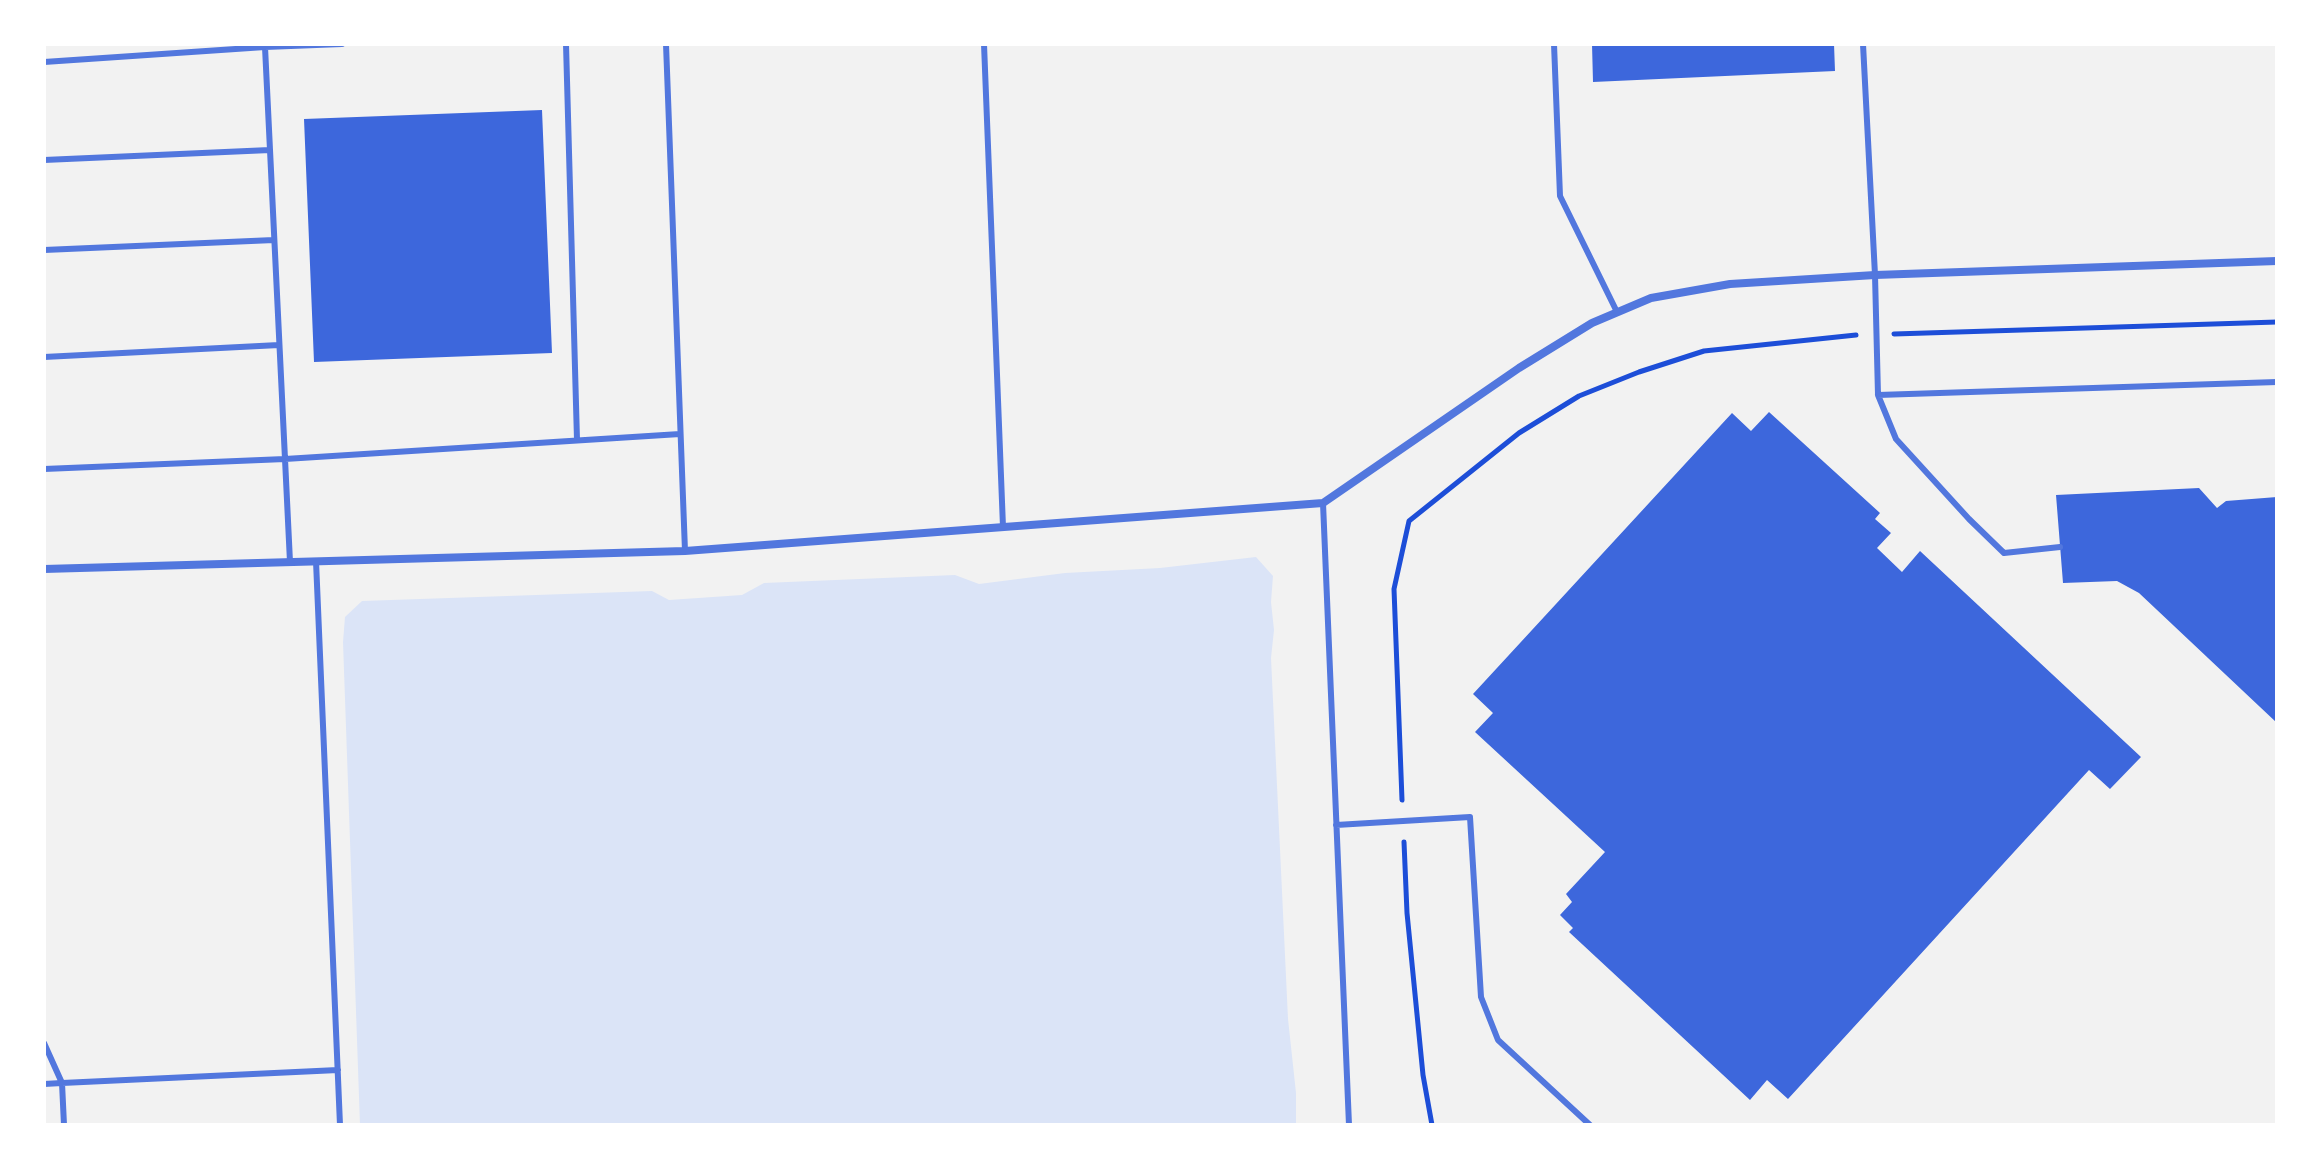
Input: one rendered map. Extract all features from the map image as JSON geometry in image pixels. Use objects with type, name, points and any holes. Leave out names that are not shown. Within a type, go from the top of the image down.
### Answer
[{"type":"street","points":[[44,569],[685,551],[1323,503],[1519,368],[1592,323],[1651,298],[1730,284],[1875,275],[2277,261]]},
{"type":"lane","points":[[44,62],[342,44]]},
{"type":"lane","points":[[566,44],[577,440]]},
{"type":"lane","points":[[666,44],[685,551]]},
{"type":"lane","points":[[984,44],[1003,527]]},
{"type":"lane","points":[[1554,44],[1560,196],[1617,312]]},
{"type":"lane","points":[[1863,44],[1878,395],[1896,439],[2004,553],[2060,547]]},
{"type":"lane","points":[[265,47],[290,562]]},
{"type":"lane","points":[[44,160],[270,150]]},
{"type":"lane","points":[[44,250],[274,240]]},
{"type":"lane","points":[[44,357],[279,345]]},
{"type":"lane","points":[[1878,395],[2277,382]]},
{"type":"lane","points":[[44,469],[285,459],[680,434]]},
{"type":"lane","points":[[1323,503],[1349,1125]]},
{"type":"lane","points":[[316,561],[340,1125]]},
{"type":"lane","points":[[1336,825],[1470,817],[1481,997],[1498,1040],[1590,1125]]},
{"type":"lane","points":[[44,1043],[62,1083],[64,1125]]},
{"type":"lane","points":[[44,1084],[338,1070]]},
{"type":"path","points":[[1432,1125],[1423,1075],[1407,913],[1394,589],[1409,521],[1519,433],[1579,396],[1704,351],[1877,334],[2277,322]]},
{"type":"shaded area","points":[[1256,557],[1273,576],[1271,658],[1296,1125],[360,1125],[343,642],[345,617],[362,601],[652,591],[669,600],[742,595],[764,583],[955,575],[979,584],[1065,573],[1160,568]]},
{"type":"building","points":[[1592,44],[1834,44],[1835,71],[1593,82]]},
{"type":"building","points":[[542,110],[552,353],[314,362],[304,119]]},
{"type":"building","points":[[1769,412],[1880,513],[1875,519],[1891,533],[1877,548],[1902,572],[1920,551],[2141,757],[2110,789],[2089,770],[1788,1099],[1767,1080],[1750,1100],[1569,932],[1573,928],[1560,915],[1572,902],[1566,894],[1605,852],[1475,732],[1493,713],[1473,694],[1732,413],[1751,431]]},
{"type":"building","points":[[2199,488],[2217,508],[2226,501],[2277,497],[2277,723],[2139,593],[2117,581],[2063,583],[2056,495]]}]
